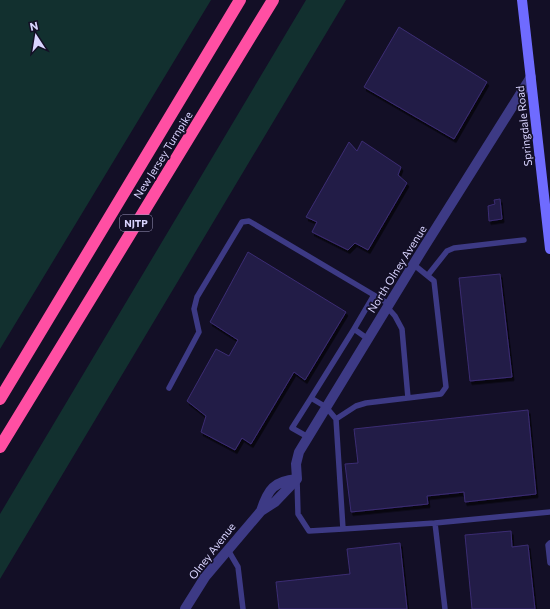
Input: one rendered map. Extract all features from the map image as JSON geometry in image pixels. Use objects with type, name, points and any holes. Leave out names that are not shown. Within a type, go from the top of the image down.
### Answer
[{"type":"highway","name":"New Jersey Turnpike","points":[[0,398],[240,0]]},
{"type":"highway","name":"New Jersey Turnpike","points":[[0,447],[273,0]]},
{"type":"main road","name":"Springdale Road","points":[[522,0],[550,249]]},
{"type":"street","name":"North Olney Avenue","points":[[297,479],[297,458],[308,437],[413,264],[531,77]]},
{"type":"street","name":"Olney Avenue","points":[[185,609],[205,577],[261,511],[275,502],[297,479]]},
{"type":"lane","points":[[169,388],[199,332],[194,309],[197,297],[242,222],[249,221],[374,295],[388,305],[402,329],[408,398]]},
{"type":"lane","points":[[428,276],[447,251],[454,248],[524,240]]},
{"type":"lane","points":[[336,419],[356,406],[441,394],[446,387],[434,281],[413,264]]},
{"type":"lane","points":[[308,437],[292,428],[374,295]]},
{"type":"lane","points":[[354,329],[368,339]]},
{"type":"lane","points":[[311,398],[326,407],[336,419],[343,529]]},
{"type":"lane","points":[[297,479],[298,514],[309,531],[435,524],[550,512]]},
{"type":"lane","points":[[435,524],[444,609]]},
{"type":"lane","points":[[550,543],[548,545],[550,563]]},
{"type":"lane","points":[[228,550],[238,567],[243,609]]},
{"type":"green space","points":[[0,0],[211,0],[0,349]]},
{"type":"green space","points":[[306,0],[346,0],[0,579],[0,514]]},
{"type":"building","points":[[399,27],[487,82],[454,139],[364,87]]},
{"type":"building","points":[[362,141],[401,167],[398,175],[407,183],[368,250],[355,243],[348,250],[312,232],[317,222],[306,217],[349,142],[357,151]]},
{"type":"building","points":[[500,199],[502,219],[489,221],[488,206],[495,204],[494,200]]},
{"type":"building","points":[[248,252],[346,312],[305,380],[294,372],[251,444],[242,438],[235,450],[201,432],[206,416],[187,401],[216,349],[229,356],[238,340],[210,322]]},
{"type":"building","points":[[500,274],[512,377],[470,381],[459,278]]},
{"type":"building","points":[[528,410],[536,494],[465,502],[464,492],[427,496],[428,504],[351,512],[345,464],[358,463],[354,429]]},
{"type":"building","points":[[511,531],[512,547],[528,545],[535,609],[472,609],[465,535]]},
{"type":"building","points":[[400,543],[407,609],[279,609],[276,582],[350,574],[347,549]]}]
